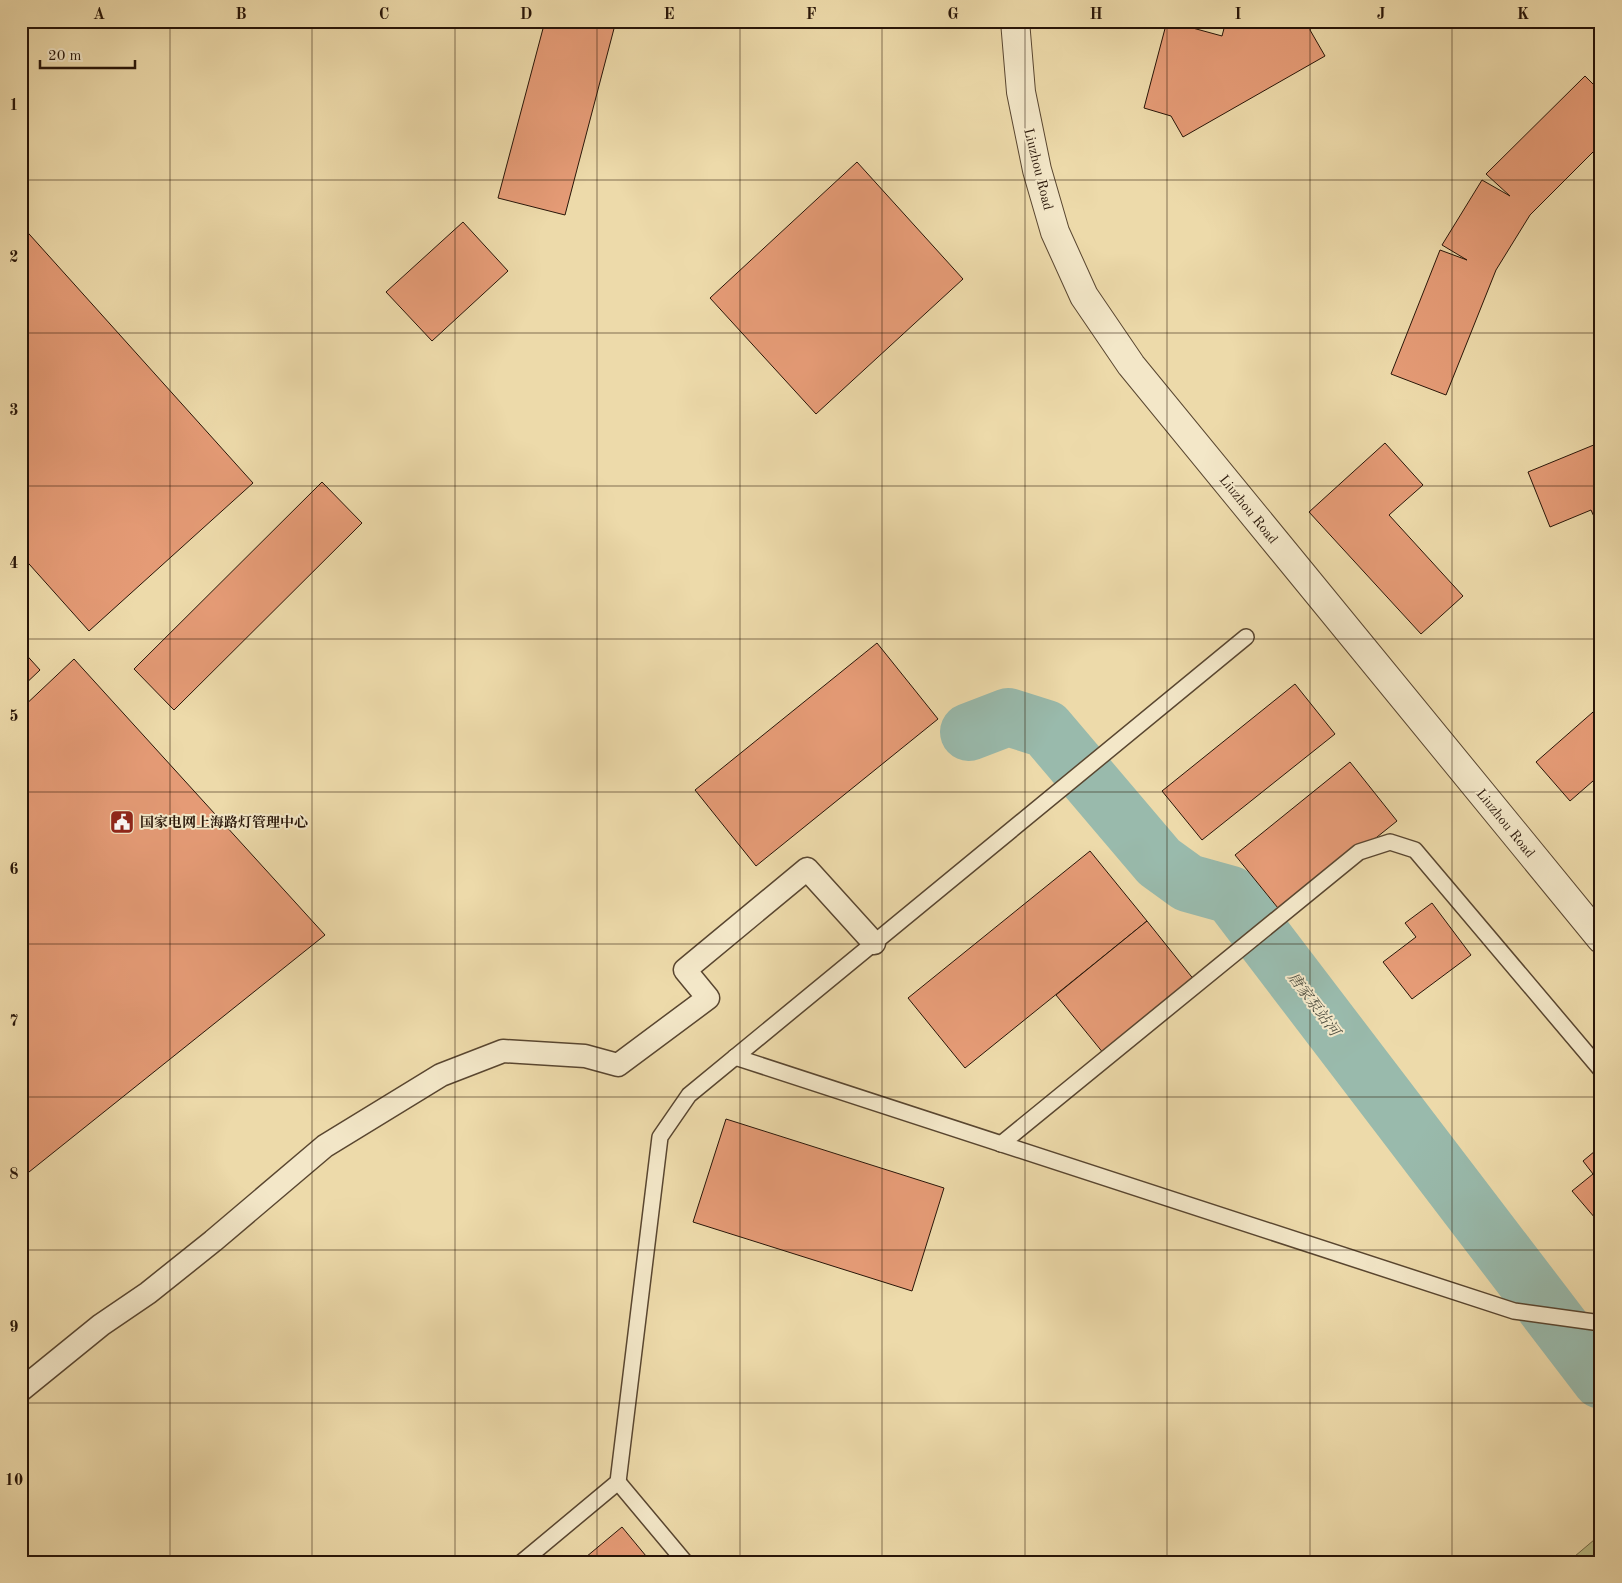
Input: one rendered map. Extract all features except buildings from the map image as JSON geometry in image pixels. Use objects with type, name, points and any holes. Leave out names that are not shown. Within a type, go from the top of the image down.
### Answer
[{"type":"street","name":"Liuzhou Road","points":[[1015,21],[1020,92],[1037,170],[1056,232],[1084,296],[1131,365],[1601,939]]},
{"type":"street","points":[[21,1390],[101,1325],[148,1293],[325,1146],[441,1075],[503,1051],[585,1056],[618,1065],[708,998],[685,970],[807,869],[874,943]]},
{"type":"lane","points":[[522,1562],[618,1482],[660,1137],[689,1095],[1246,637]]},
{"type":"lane","points":[[1001,1144],[1359,852],[1390,842],[1415,850],[1601,1070]]},
{"type":"lane","points":[[1461,928],[1473,919]]},
{"type":"lane","points":[[735,1057],[1505,1308],[1601,1323]]},
{"type":"lane","points":[[618,1482],[685,1562]]},
{"type":"green space","points":[[1601,1534],[1601,1562],[1568,1562]]},
{"type":"waterway","name":"唐家泵站河","points":[[969,732],[1008,717],[1046,729],[1159,862],[1188,883],[1231,895],[1601,1380]]},
{"type":"place","name":"国家电网上海路灯管理中心","points":[[122,822]]}]
